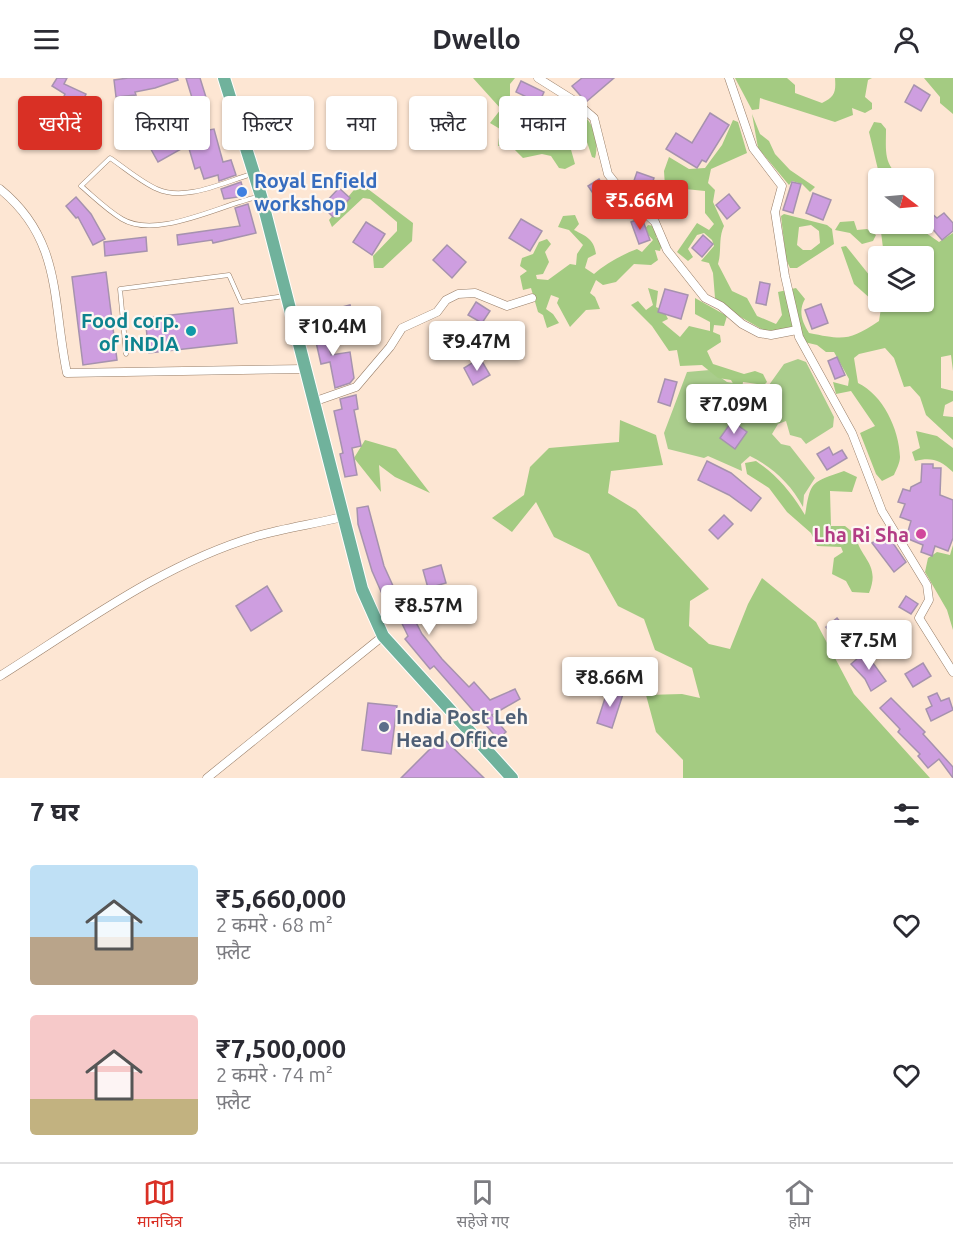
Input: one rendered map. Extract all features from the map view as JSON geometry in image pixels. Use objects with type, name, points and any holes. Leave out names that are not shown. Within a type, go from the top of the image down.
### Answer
[{"type":"highway","points":[[224,78],[261,196],[362,589],[383,636],[512,778]]},
{"type":"street","points":[[538,78],[564,94],[594,118],[608,174],[635,208],[655,222],[668,250],[705,298],[721,306],[742,324],[759,333],[771,335],[797,330]]},
{"type":"street","points":[[729,78],[753,148],[782,186],[775,212],[785,276],[797,330],[852,433],[882,511],[927,585],[929,600],[919,618],[953,672]]},
{"type":"street","points":[[0,189],[20,208],[46,248],[67,373],[305,369]]},
{"type":"street","points":[[0,199],[9,196]]},
{"type":"street","points":[[313,402],[356,387],[390,347],[402,328],[437,312],[446,300],[458,294],[475,293],[507,306],[532,298]]},
{"type":"street","points":[[0,676],[123,599],[191,562],[256,536],[342,517]]},
{"type":"street","points":[[207,778],[383,636]]},
{"type":"lane","points":[[253,174],[189,192],[172,193],[157,189],[110,158],[81,186],[122,219],[145,225],[218,211],[232,202],[261,196]]},
{"type":"lane","points":[[126,354],[120,289],[229,275],[241,302],[286,296]]},
{"type":"green space","points":[[473,78],[515,78],[510,84],[510,96],[499,96],[499,107]]},
{"type":"green space","points":[[735,78],[787,78],[795,85],[795,93],[822,103],[834,94],[835,78],[872,78],[868,80],[865,97],[872,103],[872,109],[865,113],[852,108],[853,115],[835,122],[760,98],[759,109],[752,110]]},
{"type":"green space","points":[[924,78],[953,78],[953,114],[940,103],[940,97]]},
{"type":"green space","points":[[499,112],[499,128],[490,123]]},
{"type":"green space","points":[[752,114],[760,134],[769,141],[775,154],[790,170],[815,187],[810,192],[802,184],[792,181],[789,185],[758,148]]},
{"type":"green space","points":[[587,119],[594,131],[597,145],[595,158],[592,157],[587,142]]},
{"type":"green space","points":[[733,120],[738,122],[747,153],[711,169],[708,183],[715,190],[713,202],[724,226],[718,264],[732,291],[747,298],[757,316],[776,324],[782,315],[778,292],[796,288],[805,299],[802,316],[809,333],[830,337],[846,337],[860,332],[879,321],[880,312],[934,312],[934,246],[883,246],[881,234],[928,234],[939,242],[953,233],[953,371],[951,355],[941,357],[941,388],[953,391],[953,401],[945,405],[943,416],[953,417],[953,440],[926,415],[920,397],[910,386],[904,387],[894,358],[885,348],[859,354],[854,358],[858,383],[867,388],[882,404],[893,424],[899,446],[899,464],[894,475],[882,481],[876,474],[860,433],[875,426],[851,391],[836,394],[833,382],[848,386],[849,379],[834,352],[826,352],[817,345],[804,342],[801,335],[765,331],[732,312],[715,298],[713,273],[709,263],[701,261],[714,246],[712,240],[704,233],[697,235],[688,249],[693,257],[688,261],[677,252],[697,223],[709,230],[714,224],[705,213],[705,191],[665,187],[664,171],[669,157],[689,169],[705,168],[722,145]]},
{"type":"green space","points":[[874,122],[881,123],[886,129],[886,151],[892,168],[878,168],[869,132]]},
{"type":"green space","points":[[515,150],[571,150],[575,164],[565,169],[559,168],[551,156],[542,154],[523,158]]},
{"type":"green space","points":[[358,185],[364,186],[413,223],[412,241],[383,268],[374,268],[373,256],[397,231],[397,222],[370,199],[363,198],[332,227],[329,220]]},
{"type":"green space","points":[[784,214],[827,225],[832,229],[834,244],[797,268],[790,268],[786,259],[781,216]],"holes":[[[811,225],[819,231],[820,243],[811,250],[803,250],[797,245],[799,227]]]},
{"type":"green space","points":[[575,215],[579,224],[574,230],[589,239],[595,249],[596,254],[588,258],[585,268],[594,274],[608,263],[626,254],[637,249],[642,252],[653,240],[644,230],[648,225],[654,226],[658,235],[656,237],[662,243],[660,251],[655,250],[658,260],[651,265],[634,264],[616,282],[603,285],[596,280],[590,293],[595,297],[600,309],[586,310],[570,327],[557,303],[559,298],[551,295],[546,309],[559,323],[547,328],[543,315],[538,312],[531,288],[523,290],[520,276],[527,271],[520,266],[522,258],[533,254],[539,242],[547,239],[551,244],[545,252],[549,262],[543,274],[536,275],[537,279],[548,280],[570,264],[576,265],[577,254],[583,245],[569,230],[558,227],[563,216]]},
{"type":"green space","points":[[854,221],[857,230],[867,229],[868,234],[876,235],[873,241],[862,244],[850,233],[835,230],[840,222]]},
{"type":"green space","points":[[846,246],[868,274],[868,296],[854,284],[841,247]]},
{"type":"green space","points":[[648,288],[658,291],[656,307],[664,311],[668,319],[662,322],[680,337],[689,326],[710,331],[710,322],[695,314],[695,298],[727,316],[724,326],[714,325],[713,332],[720,335],[721,342],[707,351],[713,364],[744,374],[755,371],[763,374],[767,382],[764,385],[743,382],[742,389],[736,389],[731,380],[718,378],[702,365],[680,366],[677,350],[669,351],[652,326],[631,305],[638,301],[646,310],[653,305]]},
{"type":"green space","points":[[798,359],[806,362],[834,417],[833,427],[806,444],[801,438],[790,435],[786,421],[778,424],[772,434],[781,444],[790,446],[815,478],[804,495],[803,507],[780,477],[766,465],[750,456],[741,464],[742,471],[708,456],[704,458],[668,449],[664,433],[687,372],[710,370],[727,382],[758,387],[769,385],[784,364]]},
{"type":"green space","points":[[620,420],[656,435],[663,465],[611,471],[608,493],[636,510],[709,589],[690,601],[689,626],[709,644],[730,649],[748,604],[762,578],[816,622],[854,694],[930,778],[683,778],[683,760],[656,732],[646,695],[682,694],[700,698],[692,668],[655,650],[644,619],[618,606],[589,554],[554,537],[536,502],[512,532],[492,518],[524,495],[530,467],[549,448],[619,442]]},
{"type":"green space","points":[[916,431],[937,436],[953,448],[953,472],[936,460],[915,461],[912,452],[920,448]]},
{"type":"green space","points":[[365,440],[396,449],[430,493],[395,477],[379,465],[381,492],[354,458]]},
{"type":"green space","points":[[756,461],[784,485],[805,515],[811,489],[818,481],[844,471],[857,477],[852,492],[830,491],[831,526],[845,526],[855,534],[873,575],[869,593],[852,592],[846,581],[832,574],[834,558],[843,552],[841,547],[817,546],[811,533],[787,512],[769,488],[747,474],[745,463]]},
{"type":"green space","points":[[953,545],[953,630],[947,610],[925,572],[928,558],[937,552],[950,555]]},
{"type":"building","points":[[57,78],[67,78],[64,84],[86,94],[85,96],[64,96],[65,94],[52,86]]},
{"type":"building","points":[[177,78],[178,80],[135,92],[136,95],[116,96],[114,80]]},
{"type":"building","points":[[186,78],[200,78],[206,96],[191,96]]},
{"type":"building","points":[[582,78],[614,78],[587,101],[587,96],[581,96],[572,86]]},
{"type":"building","points":[[521,81],[544,92],[542,96],[524,96],[516,92]]},
{"type":"building","points":[[914,85],[930,95],[921,111],[905,102]]},
{"type":"building","points":[[710,113],[729,125],[706,162],[702,160],[697,168],[666,149],[676,133],[692,143]]},
{"type":"building","points":[[214,129],[223,162],[231,160],[236,175],[219,181],[218,175],[204,179],[200,167],[195,169],[189,150],[210,150],[210,130]]},
{"type":"building","points":[[151,150],[179,150],[158,162]]},
{"type":"building","points":[[637,172],[654,178],[647,199],[630,192]]},
{"type":"building","points":[[599,179],[613,201],[603,208],[588,186]]},
{"type":"building","points":[[241,182],[245,196],[224,199],[221,189]]},
{"type":"building","points":[[792,182],[801,184],[793,213],[783,210]]},
{"type":"building","points":[[339,188],[350,198],[333,217],[322,206]]},
{"type":"building","points":[[813,193],[831,200],[823,220],[806,213]]},
{"type":"building","points":[[729,194],[740,208],[727,219],[716,205]]},
{"type":"building","points":[[76,197],[91,214],[105,239],[93,245],[78,217],[76,218],[66,206]]},
{"type":"building","points":[[248,204],[256,233],[213,243],[212,240],[178,245],[177,235],[240,226],[235,208]]},
{"type":"building","points":[[944,213],[953,223],[953,231],[942,240],[934,231],[934,215],[937,218]]},
{"type":"building","points":[[642,218],[650,240],[639,244],[631,222]]},
{"type":"building","points":[[521,219],[542,231],[530,251],[509,238]]},
{"type":"building","points":[[366,222],[385,234],[372,255],[353,242]]},
{"type":"building","points":[[703,235],[713,244],[702,257],[692,248]]},
{"type":"building","points":[[146,237],[147,251],[105,256],[104,242]]},
{"type":"building","points":[[447,245],[466,262],[452,278],[433,260]]},
{"type":"building","points":[[106,272],[117,360],[83,365],[72,277]]},
{"type":"building","points":[[760,282],[770,284],[766,305],[756,303]]},
{"type":"building","points":[[665,289],[688,295],[681,319],[658,312]]},
{"type":"building","points":[[476,302],[490,311],[482,323],[468,315]]},
{"type":"building","points":[[821,304],[828,323],[812,329],[805,310]]},
{"type":"building","points":[[350,305],[355,325],[346,327],[342,307]]},
{"type":"building","name":"Food corp. of iNDIA","points":[[233,308],[237,343],[149,353],[145,318]]},
{"type":"building","points":[[322,318],[331,355],[350,352],[354,378],[350,383],[335,388],[330,362],[321,364],[311,320]]},
{"type":"building","points":[[837,357],[845,375],[835,379],[828,361]]},
{"type":"building","points":[[480,358],[490,375],[473,385],[464,368]]},
{"type":"building","points":[[665,379],[677,382],[670,406],[658,402]]},
{"type":"building","points":[[356,395],[358,409],[354,410],[361,446],[352,448],[357,475],[345,477],[340,454],[343,453],[334,411],[342,409],[340,399]]},
{"type":"building","points":[[732,421],[747,432],[735,449],[720,438]]},
{"type":"building","points":[[829,447],[833,455],[842,450],[847,458],[827,470],[817,454]]},
{"type":"building","points":[[707,461],[731,473],[761,498],[751,511],[729,495],[698,480]]},
{"type":"building","points":[[922,464],[933,464],[933,468],[941,468],[940,495],[953,500],[953,538],[948,551],[935,546],[932,556],[921,552],[923,545],[906,538],[911,521],[900,517],[905,504],[898,502],[903,489],[910,491],[911,487],[921,482]]},
{"type":"building","points":[[368,506],[384,566],[399,599],[403,597],[422,634],[442,659],[469,687],[474,682],[490,700],[515,689],[520,699],[492,715],[506,732],[498,739],[434,666],[430,669],[405,639],[408,636],[392,603],[387,605],[372,571],[358,524],[357,508]]},
{"type":"building","points":[[724,515],[733,524],[718,539],[709,530]]},
{"type":"building","points":[[886,533],[906,562],[894,572],[872,543]]},
{"type":"building","points":[[441,565],[446,583],[428,588],[423,570]]},
{"type":"building","points":[[267,586],[282,611],[251,631],[236,606]]},
{"type":"building","points":[[906,596],[918,604],[911,614],[899,607]]},
{"type":"building","points":[[837,618],[845,628],[834,637],[826,627]]},
{"type":"building","points":[[892,622],[907,634],[895,647],[881,635]]},
{"type":"building","points":[[865,652],[886,681],[871,691],[865,679],[851,664]]},
{"type":"building","points":[[923,663],[931,676],[913,687],[905,674]]},
{"type":"building","points":[[608,689],[623,694],[612,728],[597,723]]},
{"type":"building","points":[[937,693],[941,701],[949,698],[953,710],[931,721],[926,709],[932,706],[928,697]]},
{"type":"building","points":[[891,698],[925,732],[923,734],[953,767],[953,778],[939,759],[928,768],[918,756],[920,754],[898,732],[900,729],[880,708]]},
{"type":"building","points":[[368,703],[397,706],[391,754],[362,750]]},
{"type":"building","points":[[442,737],[484,778],[401,778]]},
{"type":"place","name":"Royal Enfield workshop","points":[[242,192]]},
{"type":"place","name":"Food corp. of iNDIA","points":[[191,331]]},
{"type":"place","name":"Lha Ri Sha","points":[[921,534]]},
{"type":"place","name":"India Post Leh Head Office","points":[[384,727]]}]
